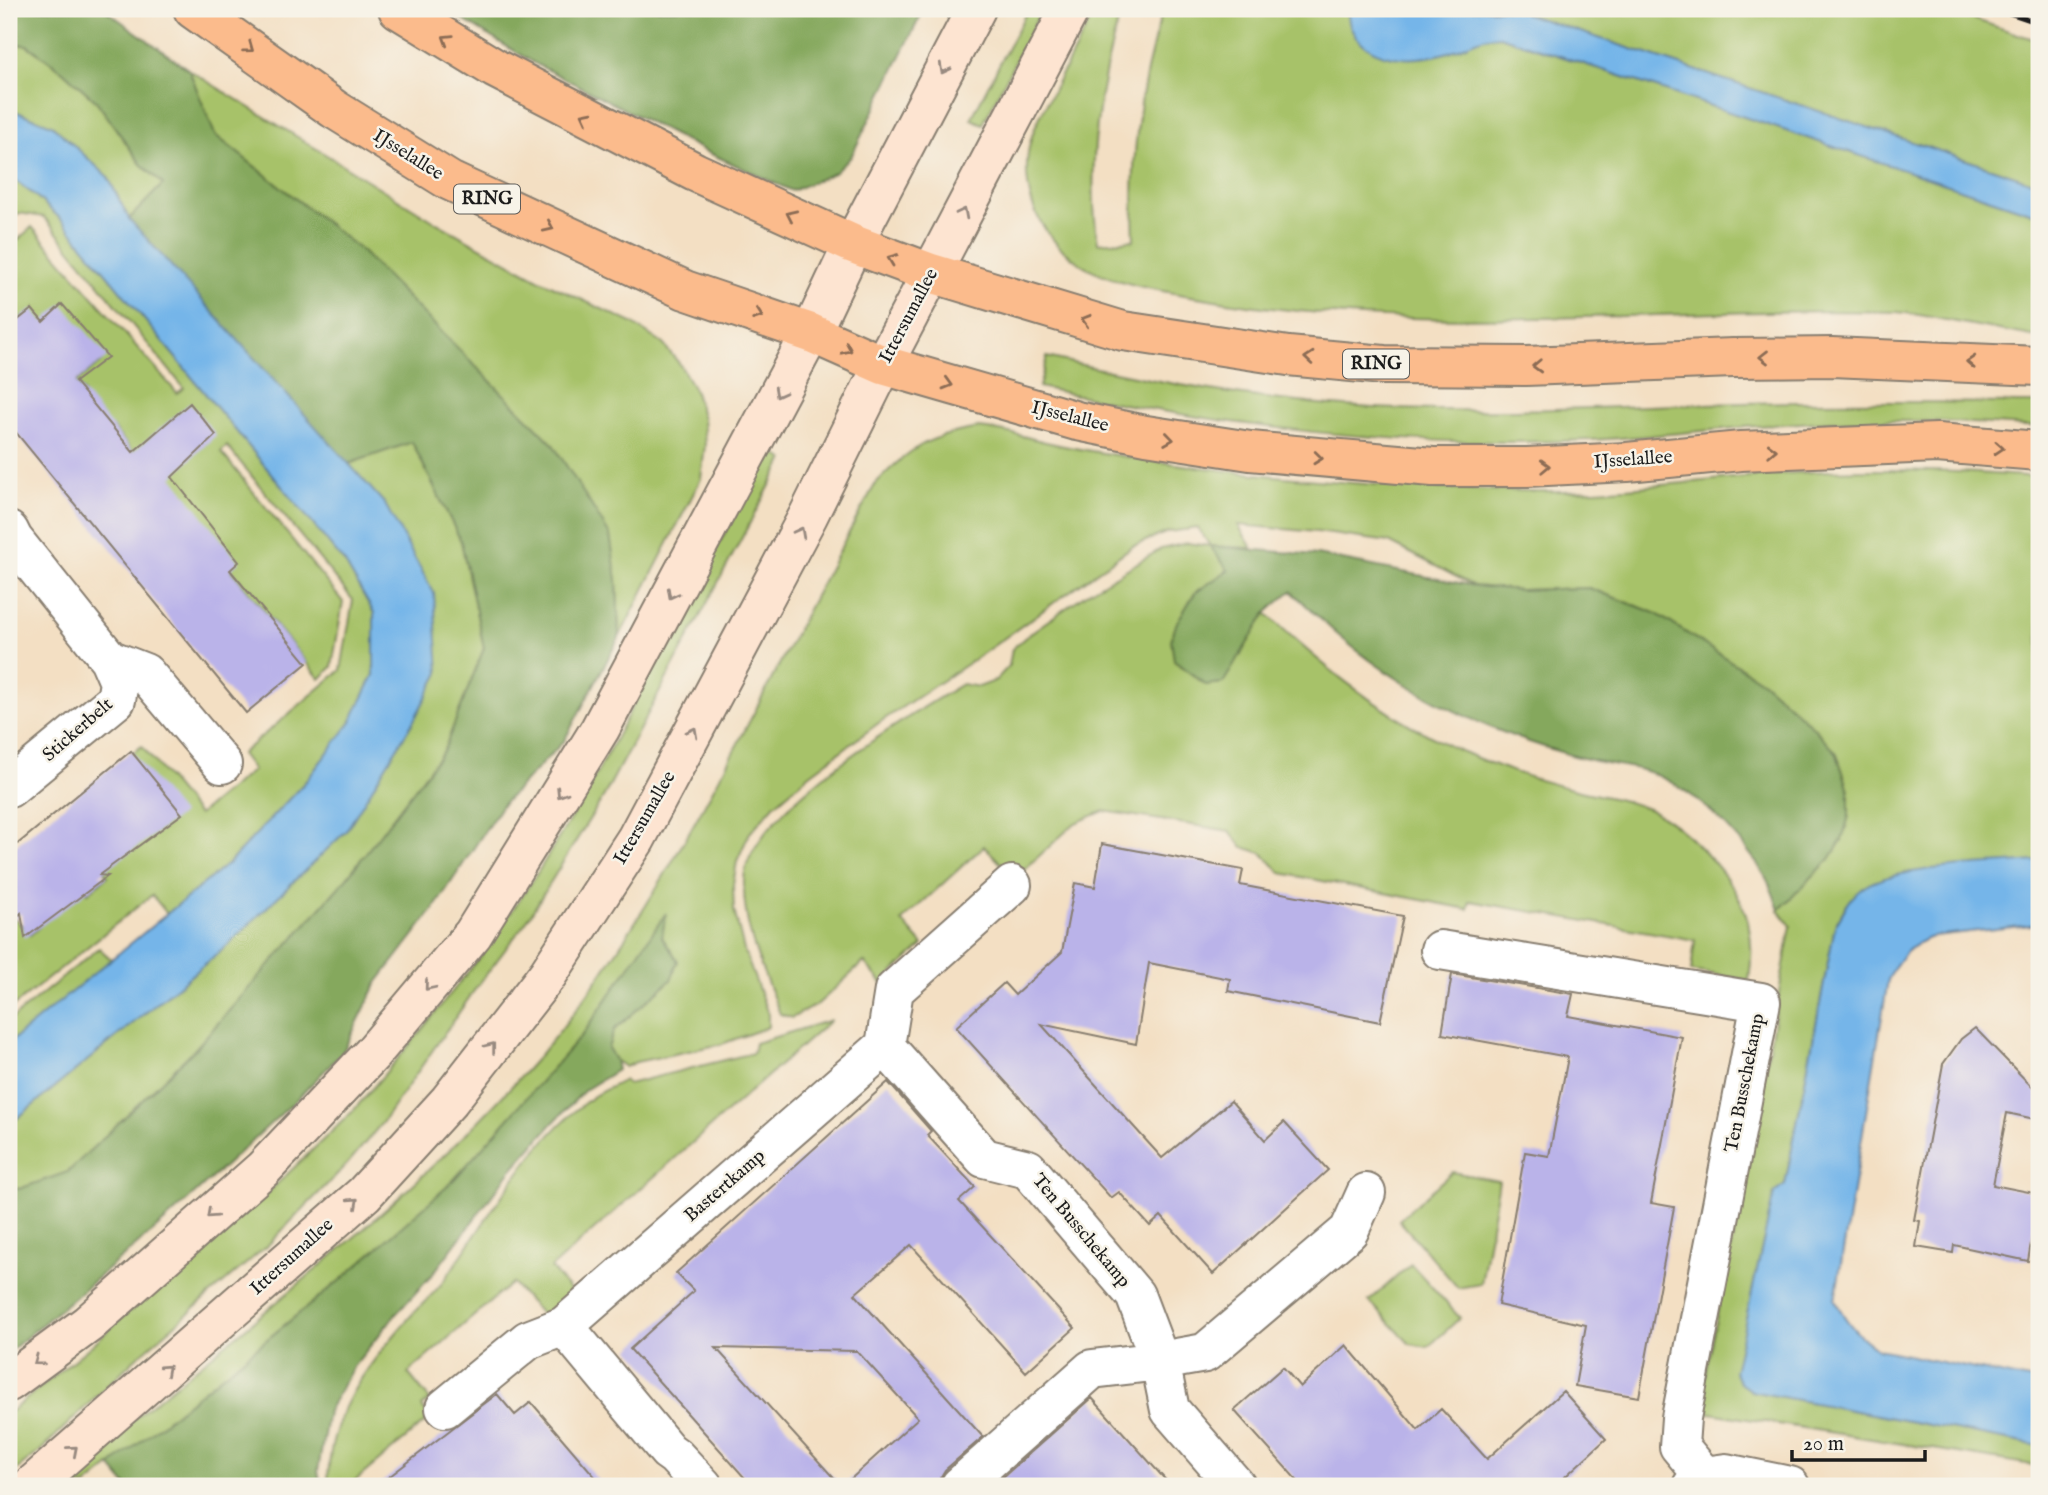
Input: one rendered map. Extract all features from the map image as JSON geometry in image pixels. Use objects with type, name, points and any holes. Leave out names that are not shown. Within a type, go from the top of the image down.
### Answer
[{"type":"main road","name":"IJsselallee","points":[[193,9],[334,109],[450,181],[685,290],[811,333],[883,365],[1088,424],[1250,451],[1433,467],[1527,467],[1627,462],[1741,451],[1937,443],[2039,451]]},
{"type":"main road","name":"RING","points":[[398,9],[496,69],[695,172],[853,244],[931,273],[1123,331],[1288,356],[1384,365],[1526,366],[1832,357],[2039,366]]},
{"type":"street","points":[[9,1382],[88,1324],[262,1169],[372,1054],[473,934],[600,729],[811,333],[853,244],[976,9]]},
{"type":"street","name":"Ittersumallee","points":[[31,1486],[364,1194],[449,1101],[548,974],[636,839],[808,516],[883,365],[1070,9]]},
{"type":"street","name":"Stickerbelt","points":[[9,531],[13,540],[109,659],[119,682],[116,700],[9,788]]},
{"type":"street","name":"Stickerbelt","points":[[109,659],[145,673],[222,764]]},
{"type":"street","points":[[885,1046],[894,990],[1012,885]]},
{"type":"street","name":"Ten Busschekamp","points":[[1440,950],[1761,1002],[1681,1418],[1679,1446],[1698,1481]]},
{"type":"street","name":"Bastertkamp","points":[[445,1408],[528,1340],[564,1326],[885,1046]]},
{"type":"street","name":"Ten Busschekamp","points":[[885,1046],[984,1158],[1028,1169],[1135,1295],[1160,1361],[1170,1410],[1237,1486]]},
{"type":"street","points":[[960,1486],[1092,1368],[1205,1353],[1349,1231],[1366,1193]]},
{"type":"street","points":[[564,1326],[668,1451],[703,1486]]},
{"type":"street","points":[[1698,1481],[1726,1473],[1790,1486]]},
{"type":"green space","points":[[9,9],[104,9],[189,70],[215,135],[358,248],[552,443],[610,535],[617,579],[619,638],[564,741],[502,805],[433,910],[377,983],[343,1052],[293,1103],[164,1222],[9,1352],[9,1187],[19,1189],[68,1172],[195,1049],[346,879],[444,750],[484,648],[461,541],[412,442],[348,464],[129,219],[163,184],[141,164],[97,102],[63,71],[27,45],[9,44]]},
{"type":"green space","points":[[445,9],[924,9],[851,157],[834,173],[792,191],[709,153],[534,63]]},
{"type":"green space","points":[[1028,9],[1042,9],[983,124],[971,119]]},
{"type":"green space","points":[[1096,9],[1122,9],[1107,65],[1097,125],[1093,185],[1098,243],[1134,240],[1133,180],[1138,123],[1148,66],[1163,9],[1348,9],[1348,12],[1472,41],[1486,36],[1500,36],[2039,215],[2039,337],[1896,312],[1811,311],[1470,319],[1385,317],[1300,311],[1215,300],[1146,288],[1111,278],[1081,264],[1055,242],[1036,213],[1027,176],[1027,157],[1036,126]]},
{"type":"green space","points":[[1511,9],[1943,9],[2039,41],[2039,184]]},
{"type":"green space","points":[[9,44],[26,45],[63,71],[97,102],[141,164],[163,184],[129,219],[108,177],[52,125],[9,109]]},
{"type":"green space","points":[[189,70],[435,222],[540,280],[632,323],[663,344],[679,363],[694,389],[703,419],[705,445],[701,479],[619,638],[617,579],[552,443],[358,248],[215,135]]},
{"type":"green space","points":[[9,176],[63,221],[345,563],[374,613],[374,675],[351,723],[306,781],[229,863],[167,914],[152,895],[9,1010],[9,923],[15,918],[30,935],[39,927],[70,872],[88,893],[108,876],[91,856],[132,753],[142,746],[198,815],[253,770],[241,754],[341,670],[353,600],[227,446],[221,452],[343,602],[332,667],[320,679],[113,428],[67,407],[84,393],[76,383],[101,362],[22,317],[9,327],[9,248],[32,227],[177,393],[184,388],[44,217],[19,213],[9,221]]},
{"type":"green space","points":[[1047,357],[1195,388],[1345,406],[1494,410],[1779,402],[2039,403],[2039,427],[1849,421],[1590,440],[1520,442],[1381,438],[1244,424],[1039,387]]},
{"type":"green space","points":[[978,428],[1089,451],[1208,468],[1300,479],[1438,488],[1596,490],[1854,470],[2039,477],[2039,861],[1905,873],[1846,906],[1835,926],[1785,1185],[1774,1193],[1751,1391],[2039,1446],[2039,1466],[1698,1409],[1749,1158],[1791,926],[1779,910],[1830,859],[1849,790],[1836,752],[1809,723],[1763,682],[1655,613],[1589,588],[1520,590],[1474,586],[1389,542],[1238,525],[1252,548],[1211,546],[1229,570],[1195,593],[1174,661],[1206,685],[1222,683],[1266,613],[1346,682],[1390,713],[1436,739],[1504,769],[1631,803],[1661,816],[1688,836],[1714,862],[1741,902],[1751,941],[1749,980],[1691,971],[1695,940],[1470,901],[1468,909],[1281,873],[1262,853],[1242,847],[1230,831],[1104,811],[1075,823],[1015,878],[984,846],[902,921],[923,945],[882,983],[864,962],[818,1004],[792,1018],[780,1014],[755,949],[744,898],[744,880],[752,854],[771,826],[799,797],[833,769],[905,719],[962,684],[979,687],[995,681],[1009,666],[1012,649],[1090,591],[1161,549],[1187,543],[1210,546],[1198,528],[1168,532],[1133,546],[985,652],[880,722],[809,775],[774,805],[749,834],[737,861],[733,885],[734,910],[744,950],[768,1014],[768,1027],[722,1044],[636,1062],[625,1067],[615,1060],[608,1048],[614,1030],[671,980],[662,937],[665,915],[583,1034],[450,1185],[343,1278],[86,1486],[72,1486],[64,1477],[369,1224],[428,1171],[538,1057],[596,982],[648,902],[736,747],[876,483],[921,445],[945,435]]},
{"type":"green space","points":[[412,442],[461,541],[484,648],[444,750],[346,879],[195,1049],[68,1172],[19,1189],[9,1187],[9,1125],[228,945],[413,722],[385,504],[348,464]]},
{"type":"green space","points":[[769,450],[784,459],[605,794],[526,922],[476,988],[382,1123],[349,1162],[269,1244],[134,1360],[39,1452],[9,1476],[9,1413],[254,1206],[353,1111],[484,952],[538,872],[590,786]]},
{"type":"green space","points":[[1210,546],[1317,555],[1474,586],[1520,590],[1589,588],[1655,613],[1763,682],[1809,723],[1836,752],[1849,790],[1849,816],[1842,840],[1830,859],[1779,910],[1767,880],[1742,844],[1712,812],[1678,786],[1642,770],[1595,761],[1535,744],[1460,713],[1423,694],[1370,660],[1338,635],[1291,591],[1266,613],[1223,683],[1206,685],[1174,660],[1171,640],[1177,622],[1195,593],[1228,570]]},
{"type":"green space","points":[[666,913],[662,937],[678,961],[671,980],[614,1030],[608,1048],[617,1070],[585,1090],[512,1169],[432,1275],[353,1367],[328,1411],[318,1471],[321,1486],[127,1486],[110,1466],[343,1278],[450,1184],[583,1034]]},
{"type":"green space","points":[[99,948],[112,960],[9,1043],[9,1021]]},
{"type":"green space","points":[[831,1020],[551,1268],[575,1296],[547,1320],[512,1283],[408,1373],[430,1400],[422,1407],[430,1418],[349,1486],[328,1486],[334,1437],[341,1416],[363,1375],[413,1313],[441,1284],[511,1182],[568,1116],[591,1098],[624,1080],[628,1084],[753,1053],[755,1043]]},
{"type":"green space","points":[[1452,1172],[1499,1181],[1481,1284],[1458,1288],[1399,1220]]},
{"type":"green space","points":[[1411,1264],[1460,1318],[1428,1347],[1410,1344],[1369,1301]]},
{"type":"water","points":[[1348,9],[1511,9],[2039,184],[2039,215],[1500,36],[1428,57],[1385,55],[1358,39],[1350,25]]},
{"type":"water","points":[[9,109],[52,125],[108,177],[129,219],[385,504],[434,593],[439,673],[413,722],[346,831],[228,945],[9,1125],[9,1043],[229,863],[306,781],[350,723],[374,675],[374,613],[345,563],[63,221],[9,176]]},
{"type":"water","points":[[2039,861],[2039,924],[1934,936],[1918,943],[1906,953],[1888,980],[1835,1300],[1853,1328],[1864,1340],[1878,1349],[2039,1382],[2039,1446],[1751,1391],[1740,1383],[1734,1372],[1774,1193],[1785,1185],[1835,926],[1855,895],[1879,880],[1922,870]]},
{"type":"building","points":[[62,304],[108,357],[75,382],[133,452],[190,403],[216,435],[172,477],[239,562],[230,570],[307,663],[246,713],[9,424],[9,327],[32,309],[43,322]]},
{"type":"building","points":[[131,751],[182,814],[99,875],[108,876],[25,938],[21,913],[9,923],[9,851]]},
{"type":"building","points":[[1102,844],[1243,870],[1240,885],[1403,916],[1380,1022],[1228,991],[1230,979],[1149,963],[1136,1044],[1041,1024],[1162,1158],[1231,1101],[1265,1140],[1284,1122],[1328,1170],[1213,1274],[1161,1216],[1150,1226],[1119,1192],[1111,1198],[956,1027],[1004,983],[1015,995],[1062,952],[1075,883],[1095,887]]},
{"type":"building","points":[[1452,974],[1573,994],[1568,1016],[1682,1037],[1651,1203],[1674,1207],[1639,1397],[1575,1386],[1586,1325],[1498,1305],[1525,1152],[1549,1156],[1568,1057],[1442,1034]]},
{"type":"building","points":[[1975,1028],[2039,1094],[2039,1120],[2007,1113],[1993,1185],[2039,1194],[2028,1261],[1954,1245],[1953,1253],[1916,1247],[1920,1221],[1914,1220],[1943,1064],[1961,1039]]},
{"type":"building","points":[[888,1082],[931,1131],[927,1135],[975,1187],[959,1201],[1075,1328],[1026,1372],[911,1245],[855,1294],[983,1437],[945,1470],[939,1486],[843,1486],[918,1418],[857,1351],[716,1348],[841,1486],[752,1486],[630,1349],[694,1291],[676,1273]]},
{"type":"building","points":[[1346,1345],[1418,1430],[1441,1409],[1487,1459],[1563,1391],[1606,1439],[1555,1486],[1302,1486],[1234,1410],[1283,1367],[1300,1387]]},
{"type":"building","points":[[497,1394],[515,1415],[531,1402],[603,1486],[377,1486]]},
{"type":"building","points":[[1092,1398],[1171,1486],[993,1486]]},
{"type":"railway","points":[[1997,9],[2039,23]]}]
